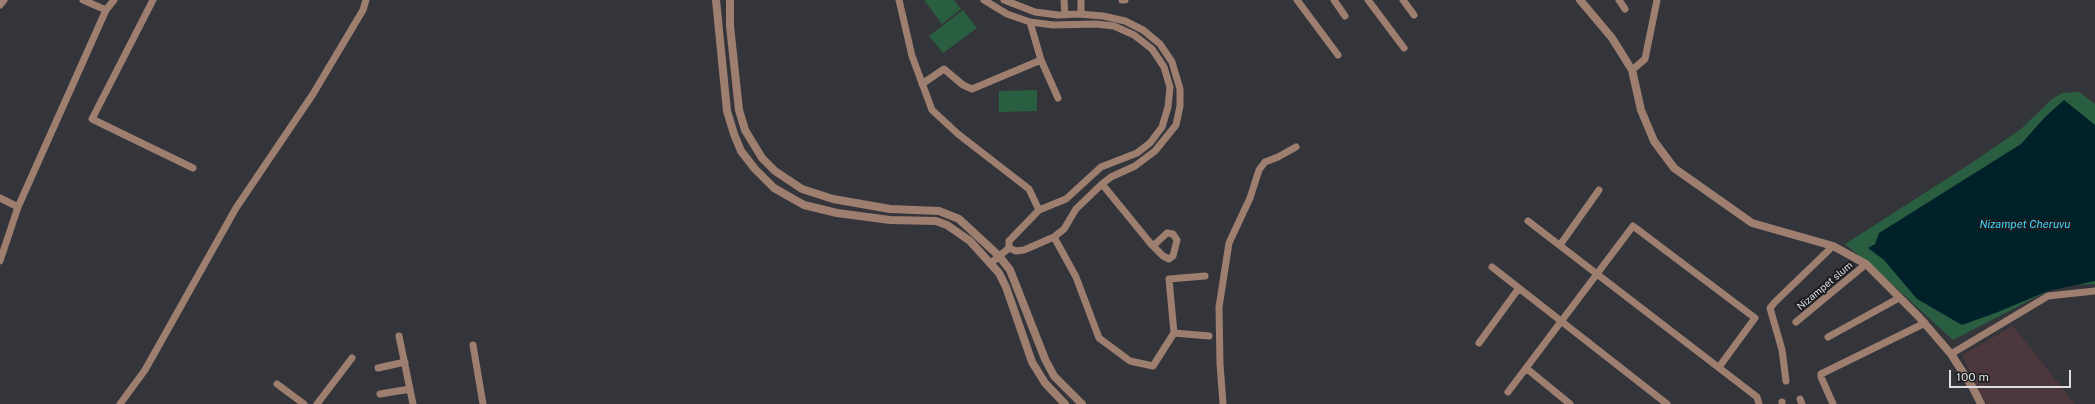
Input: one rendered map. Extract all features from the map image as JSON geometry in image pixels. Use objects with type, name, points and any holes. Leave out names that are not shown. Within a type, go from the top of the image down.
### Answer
[{"type":"street","points":[[0,5],[4,0]]},
{"type":"street","points":[[83,0],[106,10]]},
{"type":"street","points":[[0,261],[18,207],[106,10],[114,0]]},
{"type":"street","points":[[153,0],[92,119],[193,168]]},
{"type":"street","points":[[120,404],[144,370],[236,208],[313,94],[363,10],[366,0]]},
{"type":"street","points":[[716,0],[727,111],[741,151],[755,169],[774,188],[804,204],[837,213],[890,220],[936,221],[946,225],[970,241],[991,263],[1006,287],[1032,362],[1049,388],[1065,404]]},
{"type":"street","points":[[730,0],[730,26],[739,110],[745,130],[753,145],[775,171],[802,189],[833,199],[890,209],[938,211],[960,219],[1000,256],[1010,270],[1045,359],[1054,376],[1082,404]]},
{"type":"street","points":[[899,0],[912,56],[932,110],[958,134],[1029,189],[1039,210]]},
{"type":"street","points":[[984,0],[1007,14],[1030,22],[1053,25],[1096,24],[1114,26],[1134,34],[1152,49],[1164,67],[1170,87],[1168,107],[1162,126],[1150,143],[1137,153],[1101,167],[1066,199],[1039,210],[1011,238],[1009,248],[991,263]]},
{"type":"street","points":[[1004,0],[1022,8],[1058,16],[1081,14],[1125,21],[1143,30],[1160,44],[1172,62],[1180,89],[1180,106],[1176,125],[1155,151],[1135,166],[1111,177],[1102,184],[1076,209],[1064,229],[1054,236],[1024,250],[1009,248]]},
{"type":"street","points":[[1064,0],[1065,15]]},
{"type":"street","points":[[1081,0],[1081,14]]},
{"type":"street","points":[[1297,0],[1338,55]]},
{"type":"street","points":[[1334,0],[1345,16]]},
{"type":"street","points":[[1368,0],[1404,48]]},
{"type":"street","points":[[1402,0],[1414,15]]},
{"type":"street","points":[[1580,0],[1612,38],[1632,70],[1641,110],[1654,141],[1674,168],[1752,223],[1832,246],[1866,264],[1925,323],[1951,354],[1973,388],[1981,404]]},
{"type":"street","points":[[1619,0],[1625,9]]},
{"type":"street","points":[[1632,70],[1645,59],[1657,0]]},
{"type":"street","points":[[1019,18],[1022,8]]},
{"type":"street","points":[[1030,22],[1040,60],[1058,98]]},
{"type":"street","points":[[922,84],[944,69],[964,85],[972,89],[1040,60]]},
{"type":"street","points":[[1223,404],[1220,364],[1219,308],[1229,243],[1250,198],[1259,170],[1265,162],[1296,147]]},
{"type":"street","points":[[1102,184],[1153,246]]},
{"type":"street","points":[[1560,245],[1599,190]]},
{"type":"street","points":[[0,198],[18,207]]},
{"type":"street","points":[[1066,199],[1076,209]]},
{"type":"street","points":[[1528,221],[1757,397],[1759,404]]},
{"type":"street","points":[[1508,392],[1633,226],[1755,318],[1719,367]]},
{"type":"street","points":[[1054,236],[1076,277],[1099,338],[1130,362],[1153,366],[1174,333],[1169,279],[1205,276]]},
{"type":"street","points":[[1786,381],[1782,350],[1770,308],[1774,302],[1832,246]]},
{"type":"street","name":"Nizampet slum","points":[[1796,322],[1866,264]]},
{"type":"street","points":[[1492,267],[1667,404]]},
{"type":"street","points":[[1479,343],[1519,288]]},
{"type":"street","points":[[1951,354],[2048,296],[2095,292]]},
{"type":"street","points":[[1828,338],[1899,298]]},
{"type":"street","points":[[1833,404],[1821,374],[1925,323]]},
{"type":"street","points":[[1174,333],[1209,336]]},
{"type":"street","points":[[399,336],[413,404]]},
{"type":"street","points":[[473,345],[483,404]]},
{"type":"street","points":[[317,404],[352,358]]},
{"type":"street","points":[[378,368],[405,362]]},
{"type":"street","points":[[1526,368],[1570,404]]},
{"type":"street","points":[[277,384],[304,404]]},
{"type":"street","points":[[380,394],[410,389]]},
{"type":"shaded area","points":[[2013,326],[2075,404],[1986,404],[1962,355]]},
{"type":"green space","points":[[924,0],[954,0],[961,9],[942,24]]},
{"type":"green space","points":[[963,10],[977,28],[943,53],[929,36]]},
{"type":"green space","points":[[1037,90],[1037,111],[999,112],[999,91]]},
{"type":"green space","name":"Nizampet Cheruvu","points":[[2079,92],[2095,104],[2095,284],[2074,285],[2050,290],[1953,340],[1881,274],[1845,244],[1970,164],[2021,129],[2052,99],[2062,93]]},
{"type":"water","name":"Nizampet Cheruvu","points":[[2064,100],[2095,125],[2095,281],[2048,291],[1962,325],[1917,299],[1884,260],[1868,248],[1875,244],[1879,233],[2021,144],[2045,117]]}]
